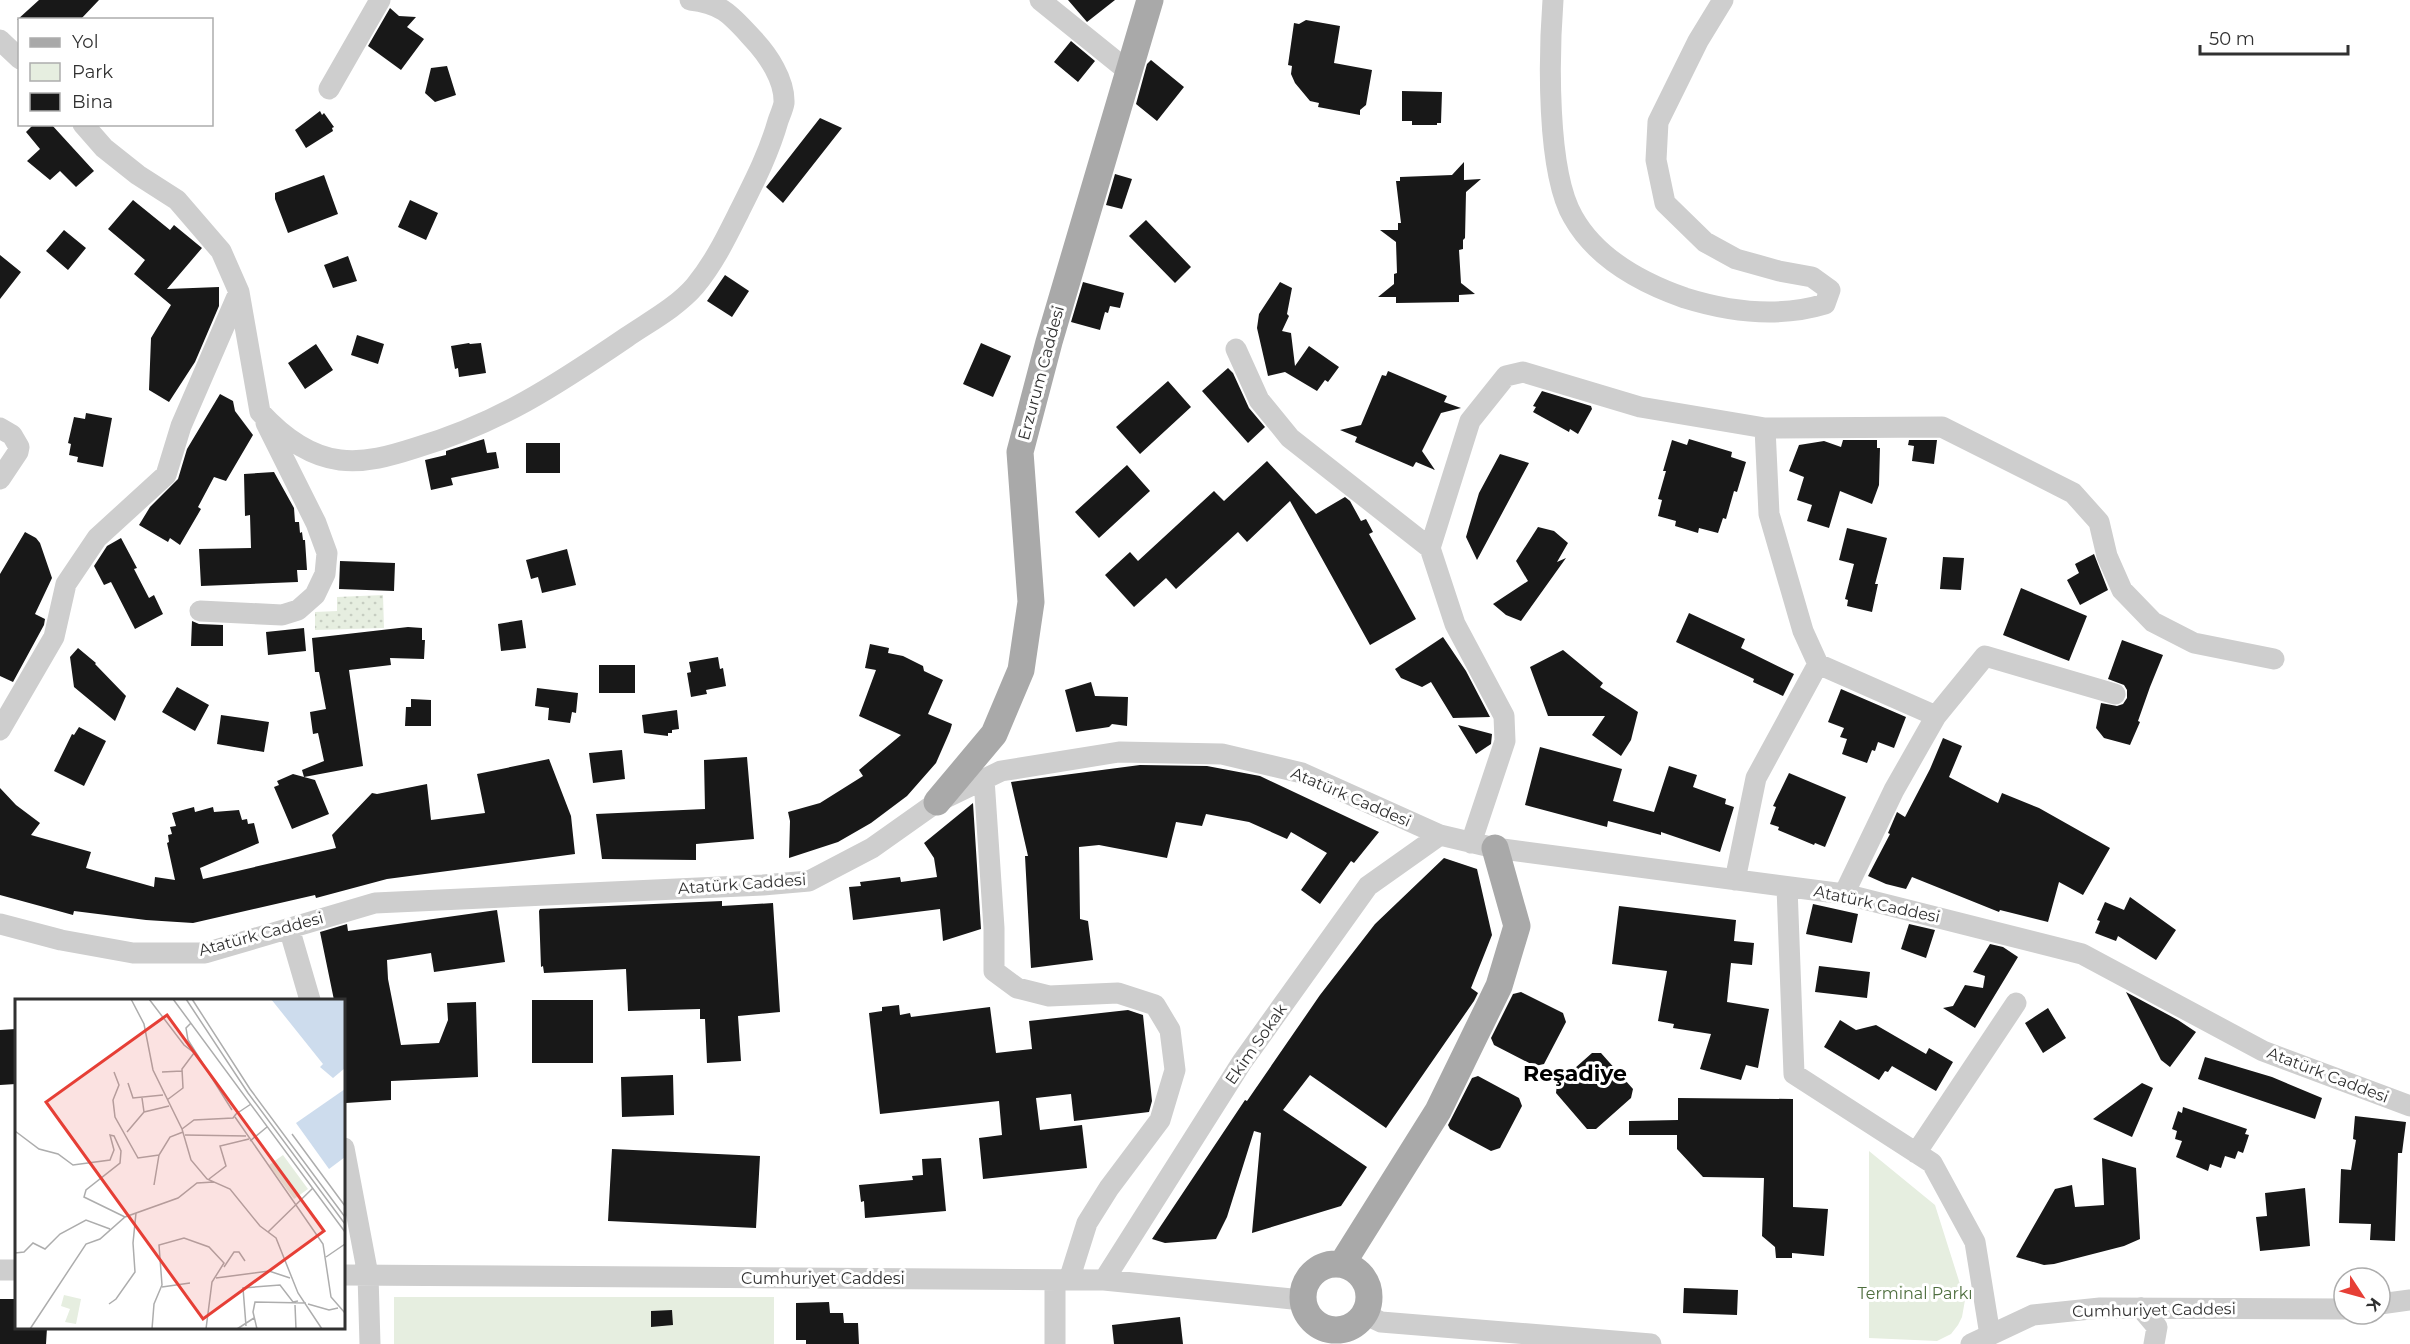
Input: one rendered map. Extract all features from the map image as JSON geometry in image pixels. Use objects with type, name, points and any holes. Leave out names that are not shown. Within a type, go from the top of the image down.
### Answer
[{"type":"main road","name":"Erzurum Caddesi","points":[[937,801],[994,734],[1021,670],[1030,602],[1020,452],[1049,342],[1150,0]]},
{"type":"main road","points":[[1342,1264],[1438,1111],[1499,986],[1517,926],[1483,846]]},
{"type":"main road","points":[[1342,1264],[1360,1274],[1366,1283],[1368,1304],[1354,1329],[1327,1329],[1317,1335],[1304,1310],[1303,1290],[1313,1272],[1322,1266],[1342,1264]]},
{"type":"street","points":[[329,89],[380,0]]},
{"type":"street","points":[[260,412],[272,426],[300,447],[339,460],[374,460],[385,457],[451,438],[491,422],[552,388],[672,306],[695,287],[720,251],[770,150],[784,103],[780,83],[771,62],[757,43],[732,16],[710,2],[690,0]]},
{"type":"street","points":[[1040,0],[1128,71]]},
{"type":"street","points":[[1553,0],[1552,122],[1562,193],[1572,216],[1588,239],[1612,262],[1661,290],[1715,308],[1777,313],[1806,310],[1825,304],[1830,290],[1812,277],[1736,259],[1705,242],[1665,203],[1656,160],[1658,122],[1698,41],[1723,0]]},
{"type":"street","points":[[0,40],[18,57]]},
{"type":"street","points":[[85,126],[104,148],[138,175],[177,200],[221,251],[239,292],[260,412],[316,523],[327,553],[325,574],[315,596],[298,610],[282,615],[200,611]]},
{"type":"street","points":[[0,730],[54,636],[66,584],[97,538],[166,475],[181,426],[239,292]]},
{"type":"street","points":[[1236,349],[1259,400],[1290,438],[1430,548],[1455,624],[1504,716],[1505,741],[1483,846]]},
{"type":"street","points":[[1430,548],[1470,421],[1506,376],[1523,372],[1640,407],[1766,429],[1942,427],[2073,493],[2099,522],[2107,556],[2122,590],[2153,622],[2194,643],[2274,658]]},
{"type":"street","points":[[0,428],[12,435],[19,447],[0,479]]},
{"type":"street","points":[[1766,429],[1769,514],[1803,631],[1818,664],[1936,717]]},
{"type":"street","points":[[1845,894],[1894,790],[1936,717],[1985,656],[2115,694]]},
{"type":"street","points":[[1735,880],[1756,778],[1818,664]]},
{"type":"street","name":"Atatürk Caddesi","points":[[0,924],[61,940],[133,953],[205,953],[375,903],[809,881],[872,848],[937,801],[1001,771],[1119,752],[1222,754],[1302,773],[1440,835],[1483,846],[1845,894],[2082,954],[2264,1051],[2410,1106]]},
{"type":"street","points":[[984,779],[994,928],[994,971],[1017,988],[1049,996],[1118,993],[1155,1005],[1170,1030],[1175,1070],[1160,1120],[1109,1188],[1087,1223],[1062,1280],[1055,1344]]},
{"type":"street","name":"Ekim Sokak","points":[[1104,1280],[1242,1062],[1368,886],[1440,835]]},
{"type":"street","points":[[1787,887],[1794,1074],[1932,1163],[1975,1242],[1981,1340]]},
{"type":"street","points":[[289,928],[310,999]]},
{"type":"street","points":[[1916,1153],[2016,1003]]},
{"type":"street","points":[[345,1153],[368,1275],[370,1344]]},
{"type":"street","name":"Cumhuriyet Caddesi","points":[[345,1275],[1104,1280],[1302,1300]]},
{"type":"street","points":[[2392,1302],[2410,1300]]},
{"type":"street","name":"Cumhuriyet Caddesi","points":[[1981,1340],[2033,1315],[2100,1308],[2332,1309]]},
{"type":"street","points":[[2141,1308],[2157,1327],[2154,1344]]},
{"type":"street","points":[[1354,1329],[1381,1322],[1651,1344]]},
{"type":"green space","points":[[383,595],[384,628],[315,630],[315,612],[337,611],[337,597]]},
{"type":"green space","name":"Terminal Parkı","points":[[1869,1151],[1935,1205],[1965,1300],[1958,1325],[1951,1334],[1937,1341],[1869,1338]]},
{"type":"green space","points":[[394,1297],[774,1297],[774,1344],[394,1344]]},
{"type":"building","points":[[39,0],[99,0],[82,18],[19,18]]},
{"type":"building","points":[[1068,0],[1115,0],[1087,22]]},
{"type":"building","points":[[390,8],[399,16],[416,17],[407,27],[424,39],[401,70],[368,46]]},
{"type":"building","points":[[1306,20],[1340,26],[1334,63],[1372,70],[1366,105],[1360,110],[1360,115],[1318,107],[1319,103],[1310,101],[1295,83],[1291,74],[1292,66],[1288,65],[1294,23],[1299,24]]},
{"type":"building","points":[[1071,41],[1095,61],[1078,82],[1054,62]]},
{"type":"building","points":[[1151,60],[1184,87],[1157,121],[1136,104],[1147,64]]},
{"type":"building","points":[[447,66],[456,95],[435,102],[425,93],[431,68]]},
{"type":"building","points":[[1402,91],[1442,92],[1441,123],[1412,125],[1412,121],[1402,121]]},
{"type":"building","points":[[320,111],[334,127],[333,131],[306,148],[295,130]]},
{"type":"building","points":[[820,118],[842,128],[783,203],[766,187]]},
{"type":"building","points":[[32,126],[53,126],[94,171],[76,187],[60,171],[50,180],[27,161],[40,149],[26,132]]},
{"type":"building","points":[[1464,162],[1464,180],[1481,179],[1466,192],[1465,238],[1463,249],[1459,250],[1461,283],[1475,294],[1459,295],[1459,302],[1396,303],[1396,297],[1378,297],[1394,284],[1394,274],[1397,273],[1396,242],[1380,230],[1398,230],[1398,223],[1401,223],[1396,181],[1400,181],[1400,177],[1452,175]]},
{"type":"building","points":[[1115,174],[1132,179],[1122,209],[1106,205]]},
{"type":"building","points":[[324,175],[338,214],[288,233],[275,199],[275,193]]},
{"type":"building","points":[[133,200],[170,230],[174,225],[202,248],[167,289],[219,287],[219,306],[195,362],[169,402],[149,390],[151,338],[171,305],[134,274],[145,260],[108,229]]},
{"type":"building","points":[[410,200],[438,213],[426,240],[398,227]]},
{"type":"building","points":[[1146,220],[1191,267],[1175,283],[1129,236]]},
{"type":"building","points":[[64,230],[86,248],[68,270],[46,251]]},
{"type":"building","points":[[0,255],[21,272],[0,299]]},
{"type":"building","points":[[348,256],[357,281],[333,288],[324,265]]},
{"type":"building","points":[[725,275],[749,291],[732,317],[707,301]]},
{"type":"building","points":[[1083,282],[1124,293],[1120,308],[1110,306],[1108,313],[1105,312],[1100,330],[1071,322]]},
{"type":"building","points":[[1280,282],[1292,288],[1287,314],[1289,316],[1282,331],[1291,333],[1295,366],[1309,346],[1339,367],[1328,382],[1325,380],[1317,391],[1285,372],[1268,376],[1257,328],[1259,314]]},
{"type":"building","points":[[357,335],[384,344],[378,364],[351,355]]},
{"type":"building","points":[[481,343],[486,373],[459,377],[458,368],[455,369],[451,346]]},
{"type":"building","points":[[981,343],[1011,356],[993,397],[963,384]]},
{"type":"building","points":[[316,344],[333,370],[305,389],[288,363]]},
{"type":"building","points":[[1228,368],[1233,373],[1249,408],[1265,427],[1248,443],[1202,391]]},
{"type":"building","points":[[1388,371],[1447,396],[1444,402],[1461,408],[1441,413],[1422,451],[1435,470],[1416,462],[1413,467],[1355,442],[1357,437],[1340,430],[1361,425],[1382,375],[1386,376]]},
{"type":"building","points":[[1168,381],[1191,407],[1140,454],[1116,427]]},
{"type":"building","points":[[1542,391],[1591,406],[1592,409],[1578,434],[1570,429],[1569,432],[1533,412],[1536,407],[1533,406]]},
{"type":"building","points":[[220,394],[233,401],[235,411],[253,435],[226,481],[214,477],[198,507],[201,509],[180,545],[170,538],[168,542],[139,525],[150,507],[178,479],[187,449]]},
{"type":"building","points":[[86,413],[112,418],[103,467],[77,462],[78,457],[69,455],[71,444],[68,443],[74,417],[85,419]]},
{"type":"building","points":[[484,439],[487,453],[496,452],[499,468],[451,478],[453,485],[431,490],[425,460],[446,455],[446,451]]},
{"type":"building","points":[[1689,439],[1732,452],[1731,457],[1746,462],[1737,492],[1734,491],[1726,519],[1723,518],[1718,533],[1699,528],[1698,533],[1675,526],[1676,521],[1658,516],[1662,500],[1658,499],[1666,471],[1663,471],[1672,440],[1687,445]]},
{"type":"building","points":[[1843,440],[1877,440],[1877,448],[1880,448],[1879,485],[1872,504],[1840,491],[1829,528],[1807,521],[1812,505],[1797,500],[1804,477],[1789,471],[1799,445],[1824,441],[1841,447]]},
{"type":"building","points":[[1909,440],[1937,440],[1934,464],[1912,461],[1914,446],[1908,445]]},
{"type":"building","points":[[526,443],[560,443],[560,473],[526,473]]},
{"type":"building","points":[[1500,454],[1529,463],[1477,560],[1466,537],[1479,493]]},
{"type":"building","points":[[1267,461],[1316,514],[1345,497],[1350,501],[1361,521],[1366,519],[1373,532],[1369,534],[1416,619],[1370,645],[1290,501],[1247,542],[1238,532],[1176,589],[1166,578],[1134,607],[1105,575],[1130,552],[1138,561],[1214,491],[1224,501]]},
{"type":"building","points":[[1127,465],[1150,491],[1099,538],[1075,512]]},
{"type":"building","points":[[274,472],[294,508],[295,522],[299,522],[300,533],[302,532],[303,540],[305,540],[307,570],[297,570],[298,582],[201,586],[199,549],[251,548],[250,515],[245,516],[244,474]]},
{"type":"building","points":[[1538,527],[1554,531],[1568,543],[1557,562],[1566,558],[1521,621],[1506,615],[1493,604],[1528,581],[1516,561]]},
{"type":"building","points":[[1847,528],[1887,538],[1875,584],[1878,584],[1872,612],[1847,606],[1848,600],[1845,599],[1854,564],[1839,560]]},
{"type":"building","points":[[25,532],[40,543],[52,578],[35,614],[45,619],[44,625],[13,682],[0,676],[0,574]]},
{"type":"building","points":[[121,538],[137,568],[134,569],[149,598],[154,595],[163,614],[135,629],[111,582],[104,585],[94,566],[107,546]]},
{"type":"building","points":[[567,549],[576,585],[542,593],[538,577],[531,579],[526,560]]},
{"type":"building","points":[[2094,554],[2108,590],[2080,605],[2067,580],[2079,573],[2075,564]]},
{"type":"building","points":[[1943,557],[1964,558],[1961,590],[1940,589]]},
{"type":"building","points":[[340,561],[395,563],[394,591],[339,589]]},
{"type":"building","points":[[2021,588],[2087,616],[2069,661],[2003,635]]},
{"type":"building","points":[[1689,613],[1745,639],[1741,648],[1794,674],[1783,696],[1753,682],[1754,679],[1676,642]]},
{"type":"building","points":[[522,620],[526,648],[501,651],[498,624]]},
{"type":"building","points":[[192,621],[199,624],[223,625],[223,646],[191,646]]},
{"type":"building","points":[[408,627],[422,628],[422,640],[425,640],[424,659],[390,658],[391,665],[349,670],[363,766],[304,777],[302,770],[324,761],[318,733],[313,734],[310,712],[326,709],[319,672],[315,672],[312,638]]},
{"type":"building","points":[[304,628],[306,651],[268,655],[266,632]]},
{"type":"building","points":[[1443,637],[1466,671],[1490,717],[1453,718],[1431,682],[1422,687],[1401,678],[1395,669]]},
{"type":"building","points":[[2122,640],[2163,655],[2130,745],[2104,738],[2096,728],[2101,703],[2117,706],[2123,704],[2127,698],[2124,685],[2108,679]]},
{"type":"building","points":[[870,644],[889,648],[888,653],[903,656],[923,666],[924,671],[943,680],[928,714],[952,724],[950,731],[936,763],[907,796],[871,823],[838,842],[789,858],[790,821],[788,812],[820,803],[863,776],[859,770],[901,735],[859,716],[876,670],[865,668]]},
{"type":"building","points":[[78,648],[96,663],[126,696],[115,721],[74,687],[70,657]]},
{"type":"building","points":[[1563,650],[1603,683],[1600,687],[1638,712],[1631,740],[1621,756],[1592,735],[1605,716],[1548,716],[1530,667]]},
{"type":"building","points":[[718,657],[720,669],[723,668],[726,686],[706,690],[707,694],[691,697],[687,673],[691,672],[689,662]]},
{"type":"building","points":[[599,665],[635,665],[635,693],[599,693]]},
{"type":"building","points":[[1091,682],[1095,696],[1128,697],[1127,726],[1112,724],[1109,727],[1076,732],[1065,690]]},
{"type":"building","points":[[177,687],[209,705],[195,731],[162,712]]},
{"type":"building","points":[[537,688],[578,693],[576,713],[572,712],[570,723],[548,720],[549,708],[535,706]]},
{"type":"building","points":[[1841,689],[1906,717],[1894,748],[1878,742],[1867,763],[1842,754],[1847,739],[1840,737],[1844,728],[1828,722]]},
{"type":"building","points":[[411,699],[431,700],[431,726],[405,726],[406,707],[411,707]]},
{"type":"building","points":[[677,710],[679,729],[672,730],[668,736],[644,733],[642,715]]},
{"type":"building","points":[[221,715],[269,722],[264,752],[217,744]]},
{"type":"building","points":[[1458,725],[1492,734],[1491,744],[1476,754]]},
{"type":"building","points":[[79,727],[106,741],[84,786],[54,771],[72,734],[74,735]]},
{"type":"building","points":[[1943,738],[1962,746],[1949,777],[1998,803],[2002,793],[2039,808],[2110,848],[2083,895],[2059,882],[2048,922],[2000,910],[1999,912],[1912,877],[1906,889],[1868,876],[1890,834],[1888,833],[1897,812],[1905,817]]},
{"type":"building","points":[[1540,747],[1622,769],[1613,801],[1654,812],[1669,766],[1697,775],[1693,787],[1726,799],[1725,804],[1734,807],[1720,852],[1661,832],[1661,835],[1608,821],[1607,827],[1525,805]]},
{"type":"building","points":[[622,750],[625,779],[593,783],[589,753]]},
{"type":"building","points":[[747,757],[754,839],[696,844],[696,860],[602,859],[596,814],[705,809],[704,760]]},
{"type":"building","points":[[549,759],[571,816],[575,854],[387,879],[316,898],[315,895],[193,923],[74,911],[73,915],[0,895],[0,788],[16,805],[40,823],[31,835],[91,852],[86,868],[154,887],[155,877],[175,880],[167,843],[169,842],[168,835],[172,834],[170,827],[176,826],[172,813],[194,807],[195,812],[213,807],[214,812],[239,810],[242,820],[247,819],[248,824],[254,823],[259,843],[200,868],[203,879],[336,848],[332,835],[372,793],[427,784],[431,820],[485,813],[477,774]]},
{"type":"building","points":[[1140,765],[1207,766],[1260,776],[1379,832],[1354,863],[1351,861],[1320,904],[1301,890],[1327,853],[1291,832],[1287,839],[1249,822],[1206,814],[1202,826],[1176,822],[1167,858],[1099,845],[1079,847],[1080,919],[1088,921],[1093,960],[1031,968],[1025,856],[1028,856],[1011,782]]},
{"type":"building","points":[[1789,773],[1846,797],[1825,847],[1815,843],[1814,845],[1778,830],[1779,827],[1770,824],[1776,807],[1773,806]]},
{"type":"building","points":[[293,774],[315,780],[329,814],[292,829],[274,787],[279,785],[277,781]]},
{"type":"building","points":[[973,803],[981,929],[943,941],[940,909],[853,920],[849,887],[861,886],[860,882],[900,877],[901,882],[937,877],[934,858],[924,843]]},
{"type":"building","points":[[1444,858],[1477,869],[1492,935],[1471,988],[1478,993],[1474,1001],[1386,1128],[1310,1075],[1283,1110],[1367,1167],[1341,1206],[1252,1233],[1261,1133],[1254,1131],[1227,1217],[1216,1239],[1165,1243],[1152,1239],[1245,1100],[1247,1101],[1320,995],[1375,924]]},
{"type":"building","points":[[2130,897],[2176,930],[2156,960],[2118,936],[2116,941],[2095,933],[2100,921],[2097,920],[2105,902],[2124,910]]},
{"type":"building","points":[[722,901],[722,906],[773,903],[780,1012],[738,1016],[741,1061],[707,1063],[705,1019],[700,1019],[700,1009],[628,1011],[626,969],[544,973],[543,966],[541,967],[540,909]]},
{"type":"building","points":[[1813,904],[1858,914],[1852,943],[1806,934]]},
{"type":"building","points":[[1619,906],[1736,920],[1734,941],[1754,943],[1752,965],[1731,963],[1727,1002],[1769,1009],[1758,1068],[1746,1065],[1741,1080],[1700,1069],[1711,1034],[1673,1028],[1674,1024],[1658,1021],[1667,971],[1612,964]]},
{"type":"building","points":[[497,910],[505,962],[434,972],[431,953],[387,960],[388,979],[401,1045],[439,1043],[448,1020],[447,1003],[476,1002],[478,1077],[391,1081],[391,1100],[346,1103],[345,999],[334,999],[320,932],[347,924],[348,931]]},
{"type":"building","points":[[1909,924],[1935,930],[1926,958],[1901,949]]},
{"type":"building","points":[[1990,944],[2003,947],[2018,957],[1975,1028],[1943,1008],[1953,1006],[1965,985],[1983,988],[1985,976],[1973,972]]},
{"type":"building","points":[[1819,966],[1870,972],[1867,998],[1815,992]]},
{"type":"building","points":[[1521,992],[1563,1013],[1566,1022],[1544,1064],[1535,1066],[1494,1045],[1491,1038],[1513,994]]},
{"type":"building","points":[[2126,992],[2196,1032],[2170,1067],[2161,1060]]},
{"type":"building","points":[[532,1000],[593,1000],[593,1063],[532,1063]]},
{"type":"building","points":[[899,1005],[900,1015],[910,1013],[911,1017],[990,1007],[996,1053],[1032,1049],[1029,1021],[1128,1010],[1143,1015],[1152,1101],[1149,1112],[1074,1121],[1071,1094],[1036,1098],[1040,1130],[1082,1125],[1087,1168],[983,1179],[979,1138],[1002,1135],[999,1101],[880,1114],[869,1013],[882,1011],[882,1007]]},
{"type":"building","points":[[2048,1008],[2066,1038],[2043,1053],[2025,1023]]},
{"type":"building","points":[[1840,1020],[1856,1030],[1876,1025],[1926,1054],[1929,1048],[1953,1062],[1936,1091],[1892,1066],[1879,1080],[1824,1047]]},
{"type":"building","points":[[15,1029],[15,1084],[0,1085],[0,1030]]},
{"type":"building","points":[[1592,1053],[1601,1053],[1633,1089],[1631,1098],[1596,1129],[1587,1129],[1556,1093],[1557,1084]]},
{"type":"building","points":[[2205,1057],[2272,1077],[2322,1098],[2315,1119],[2198,1079]]},
{"type":"building","points":[[673,1075],[674,1115],[622,1117],[621,1077]]},
{"type":"building","points":[[1478,1076],[1519,1098],[1522,1106],[1500,1148],[1491,1151],[1450,1129],[1448,1125],[1472,1078]]},
{"type":"building","points":[[2142,1083],[2153,1088],[2132,1137],[2093,1119]]},
{"type":"building","points":[[1678,1098],[1793,1099],[1793,1207],[1828,1209],[1824,1256],[1792,1253],[1792,1258],[1776,1258],[1775,1247],[1762,1236],[1764,1178],[1703,1177],[1677,1149],[1677,1135],[1629,1135],[1629,1121],[1678,1120]]},
{"type":"building","points":[[2183,1107],[2247,1129],[2245,1134],[2249,1135],[2243,1153],[2238,1151],[2235,1159],[2225,1156],[2221,1168],[2210,1164],[2208,1171],[2176,1157],[2182,1141],[2175,1139],[2177,1131],[2172,1129],[2178,1111],[2182,1113]]},
{"type":"building","points":[[2355,1116],[2406,1122],[2402,1153],[2398,1153],[2395,1241],[2370,1240],[2371,1224],[2339,1223],[2341,1169],[2351,1170],[2356,1140],[2353,1139]]},
{"type":"building","points":[[612,1149],[760,1156],[756,1228],[608,1221]]},
{"type":"building","points":[[941,1158],[946,1211],[865,1218],[864,1201],[861,1202],[859,1185],[913,1180],[912,1176],[923,1175],[922,1159]]},
{"type":"building","points":[[2102,1158],[2136,1168],[2140,1239],[2124,1246],[2054,1264],[2044,1265],[2016,1257],[2055,1189],[2072,1185],[2075,1207],[2104,1205]]},
{"type":"building","points":[[2305,1188],[2310,1246],[2260,1251],[2256,1217],[2267,1216],[2265,1193]]},
{"type":"building","points":[[1684,1288],[1738,1290],[1737,1315],[1683,1313]]},
{"type":"building","points":[[0,1299],[15,1299],[15,1329],[47,1329],[46,1344],[0,1344]]},
{"type":"building","points":[[829,1302],[830,1313],[843,1313],[844,1323],[858,1323],[859,1344],[806,1344],[806,1340],[796,1340],[796,1303]]},
{"type":"building","points":[[672,1310],[673,1325],[651,1327],[651,1311]]},
{"type":"building","points":[[1180,1317],[1183,1344],[1114,1344],[1112,1325]]},
{"type":"district","name":"Reşadiye","points":[[1575,1073]]}]
